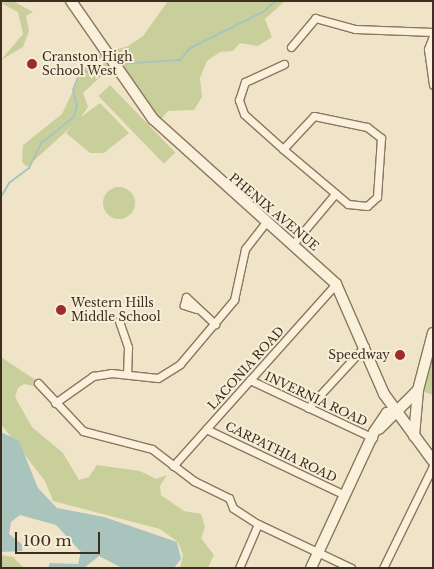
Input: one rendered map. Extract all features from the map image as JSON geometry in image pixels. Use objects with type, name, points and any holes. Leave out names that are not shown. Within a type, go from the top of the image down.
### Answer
[{"type":"main road","name":"PHENIX AVENUE","points":[[71,1],[149,114],[336,284],[396,412],[433,461]]},
{"type":"main road","points":[[414,437],[418,390],[433,332]]},
{"type":"main road","points":[[311,568],[372,438],[418,390]]},
{"type":"street","points":[[291,47],[298,33],[315,18],[355,29],[433,34],[428,49],[433,85]]},
{"type":"street","points":[[283,149],[314,116],[367,127],[379,134],[382,148],[376,201],[354,206],[335,194],[283,149],[244,114],[239,100],[245,82],[284,64]]},
{"type":"street","points":[[293,244],[335,194]]},
{"type":"street","points":[[55,403],[93,376],[127,373],[166,376],[215,324],[234,300],[246,249],[266,222]]},
{"type":"street","name":"LACONIA ROAD","points":[[173,466],[336,284]]},
{"type":"street","points":[[196,309],[215,324]]},
{"type":"street","points":[[119,321],[128,347],[127,373]]},
{"type":"street","points":[[308,408],[366,346]]},
{"type":"street","name":"INVERNIA ROAD","points":[[250,380],[372,438]]},
{"type":"street","points":[[38,382],[55,403],[83,431],[152,449],[173,466],[229,498],[234,508],[258,524],[351,568]]},
{"type":"street","name":"CARPATHIA ROAD","points":[[206,429],[345,495]]},
{"type":"street","points":[[383,568],[433,466]]},
{"type":"street","points":[[240,568],[258,524]]},
{"type":"green space","points":[[13,1],[33,12],[26,16],[29,31],[23,47],[1,60],[23,34],[18,12],[1,3]]},
{"type":"green space","points":[[168,1],[285,1],[265,19],[272,37],[258,46],[240,43],[233,51],[220,52],[207,61],[200,78],[202,97],[194,110],[168,111],[158,123],[112,66],[83,93],[88,107],[81,117],[100,103],[129,133],[104,153],[90,153],[66,133],[72,126],[27,167],[22,162],[23,145],[62,114],[89,58],[128,46],[143,36]]},
{"type":"green space","points":[[110,85],[175,153],[164,164],[98,96]]},
{"type":"green space","points":[[119,187],[125,188],[130,192],[134,197],[134,209],[130,214],[125,218],[119,219],[113,218],[108,214],[104,209],[103,203],[104,197],[108,192],[113,188]]},
{"type":"green space","points":[[433,338],[433,395],[418,390]]},
{"type":"green space","points":[[1,357],[37,381],[38,387],[24,384],[18,388],[15,397],[32,427],[63,453],[79,480],[89,477],[97,465],[140,471],[156,479],[167,475],[160,486],[161,495],[184,511],[201,514],[205,527],[201,538],[214,555],[208,568],[180,568],[183,555],[178,542],[160,529],[53,501],[45,481],[1,424]]},
{"type":"green space","points":[[1,555],[13,557],[24,568],[1,568]]},
{"type":"water","points":[[1,432],[19,441],[38,488],[57,508],[104,517],[177,542],[181,559],[174,568],[122,568],[99,556],[84,568],[48,568],[50,563],[78,564],[81,552],[56,525],[20,515],[11,522],[9,534],[23,545],[22,551],[1,552]]},
{"type":"waterway","points":[[118,64],[180,60],[190,48],[263,12],[276,1]]},
{"type":"waterway","points":[[1,197],[9,183],[29,168],[41,143],[74,117],[77,106],[73,90],[80,73],[108,69]]},
{"type":"place","name":"Cranston High School West","points":[[32,64]]},
{"type":"place","name":"Western Hills Middle School","points":[[61,310]]},
{"type":"place","name":"Speedway","points":[[400,355]]}]
